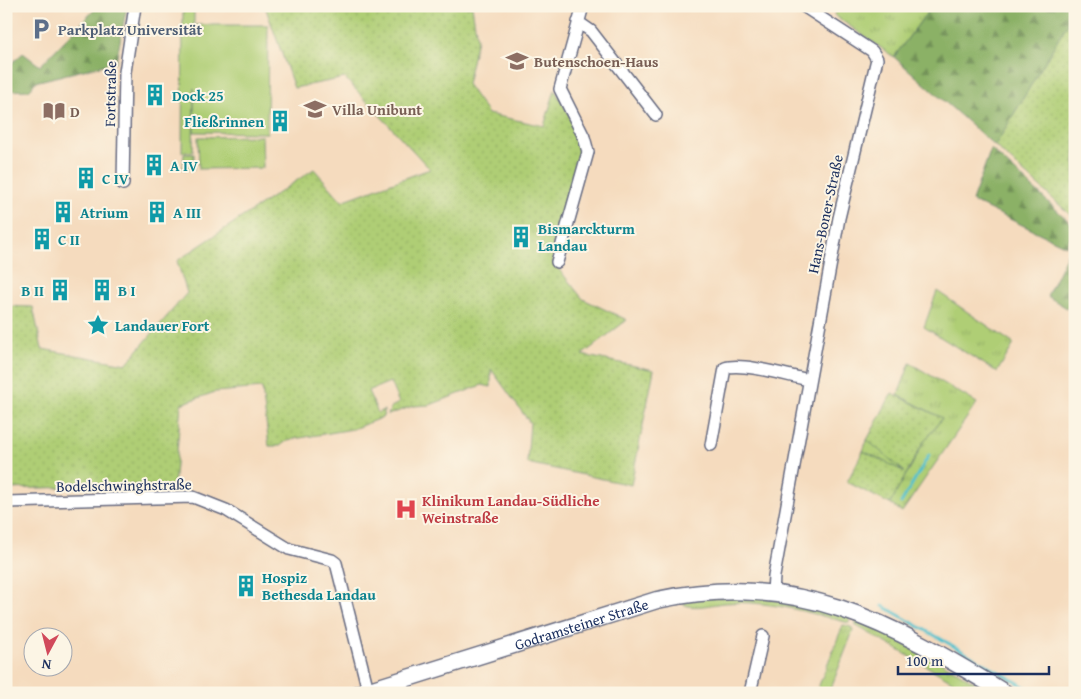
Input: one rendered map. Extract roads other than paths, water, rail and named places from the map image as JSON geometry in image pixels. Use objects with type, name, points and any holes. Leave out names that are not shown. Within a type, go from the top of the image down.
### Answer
[{"type":"street","name":"Fortstraße","points":[[124,184],[125,72],[135,6]]},
{"type":"street","points":[[557,262],[588,152],[584,137],[560,89],[583,6]]},
{"type":"street","name":"Hans-Boner-Straße","points":[[774,593],[774,576],[841,209],[876,66],[876,56],[803,6]]},
{"type":"street","points":[[578,22],[590,31],[656,115]]},
{"type":"street","points":[[712,446],[725,368],[731,366],[743,367],[809,380]]},
{"type":"street","name":"Bodelschwinghstraße","points":[[6,502],[193,497],[226,510],[289,549],[336,563],[364,692]]},
{"type":"street","name":"Godramsteiner Straße","points":[[364,692],[657,600],[715,592],[774,593],[809,599],[856,612],[885,625],[1005,693]]},
{"type":"street","points":[[750,693],[764,636]]},
{"type":"waterway","points":[[901,503],[929,455]]},
{"type":"waterway","points":[[883,606],[1036,693]]},
{"type":"place","name":"Parkplatz Universität","points":[[41,29]]},
{"type":"place","name":"Butenschoen-Haus","points":[[517,61]]},
{"type":"place","name":"Dock 25","points":[[155,95]]},
{"type":"place","name":"Villa Unibunt","points":[[315,109]]},
{"type":"place","name":"D","points":[[54,111]]},
{"type":"place","name":"Fließrinnen","points":[[280,121]]},
{"type":"place","name":"A IV","points":[[154,165]]},
{"type":"place","name":"C IV","points":[[86,178]]},
{"type":"place","name":"Atrium","points":[[63,212]]},
{"type":"place","name":"A III","points":[[157,212]]},
{"type":"place","name":"Bismarckturm Landau","points":[[521,237]]},
{"type":"place","name":"C II","points":[[42,239]]},
{"type":"place","name":"B II","points":[[60,290]]},
{"type":"place","name":"B I","points":[[102,290]]},
{"type":"place","name":"Landauer Fort","points":[[98,325]]},
{"type":"place","name":"Klinikum Landau-Südliche Weinstraße","points":[[406,509]]},
{"type":"place","name":"Hospiz Bethesda Landau","points":[[246,586]]}]
